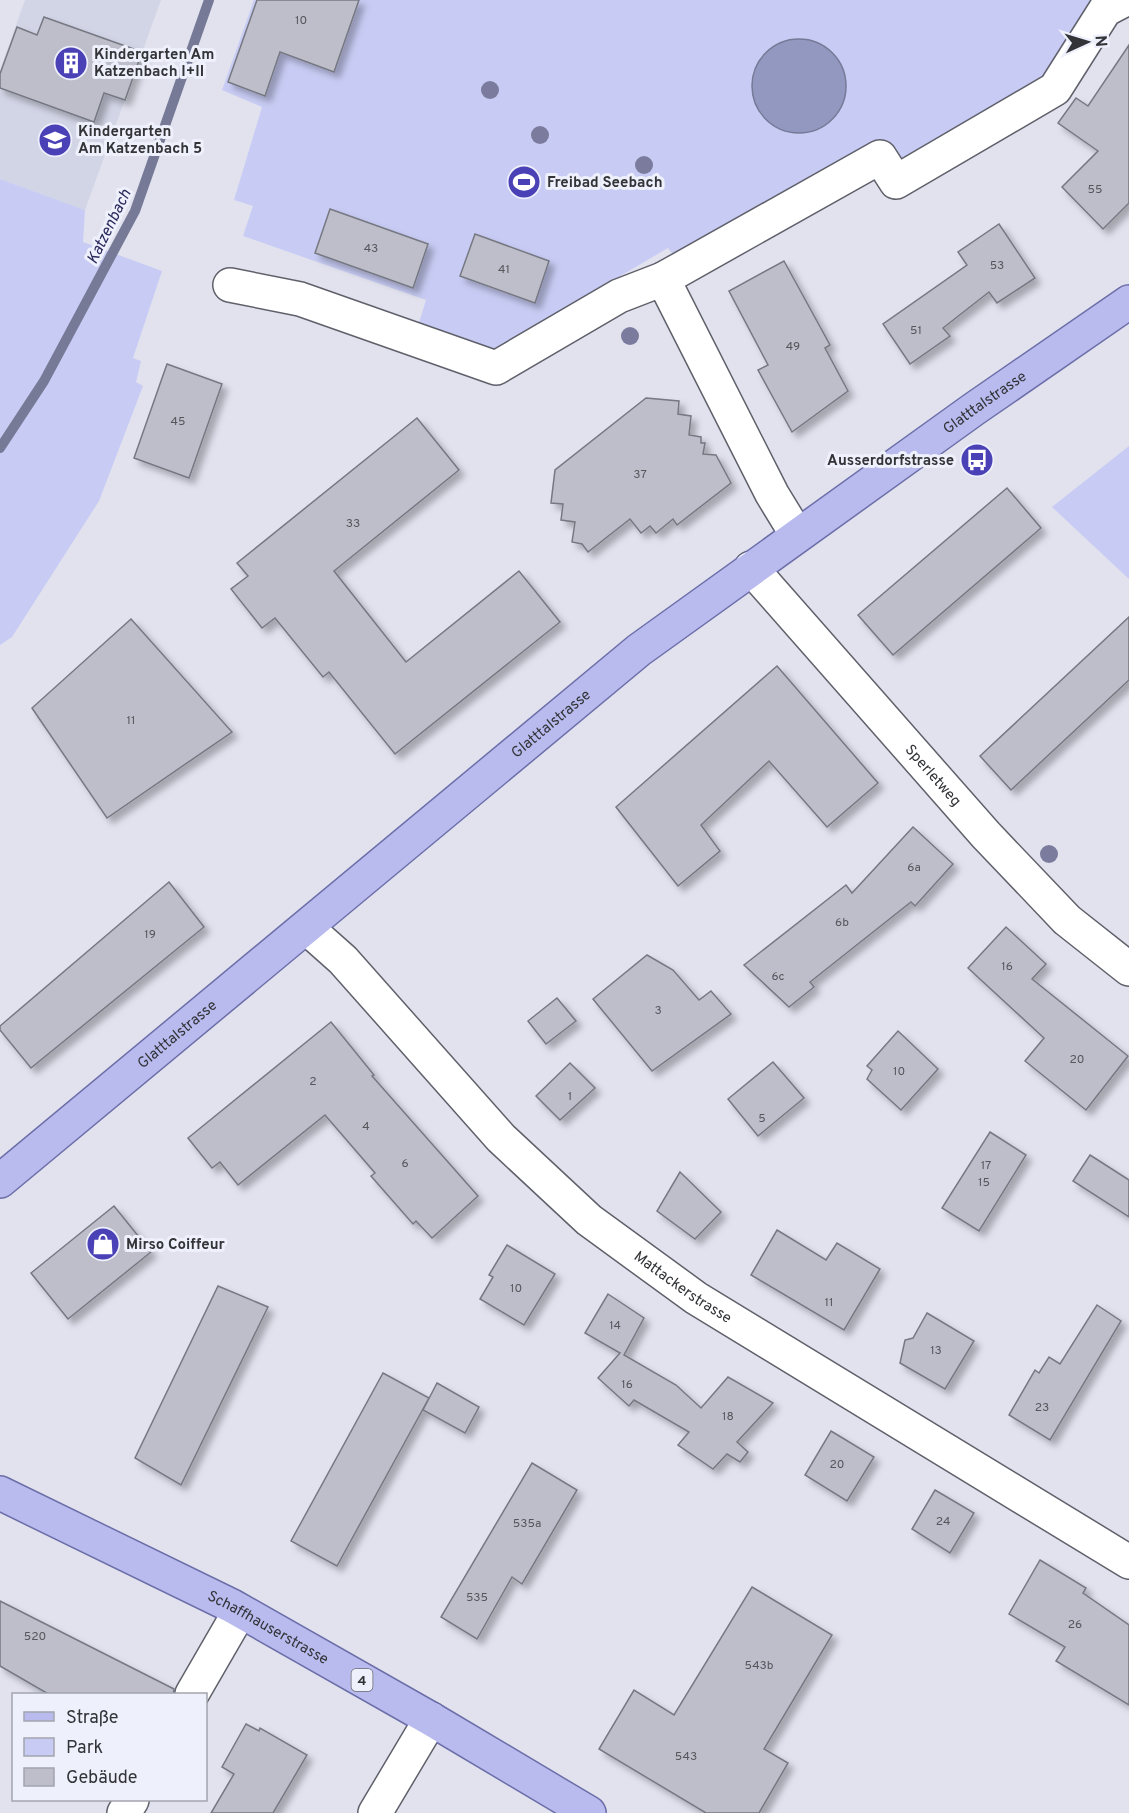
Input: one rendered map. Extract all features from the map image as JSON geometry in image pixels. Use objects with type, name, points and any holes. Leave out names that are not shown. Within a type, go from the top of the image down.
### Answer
[{"type":"main road","name":"Glatttalstrasse","points":[[0,1180],[639,650],[797,535],[1129,302]]},
{"type":"main road","name":"Schaffhauserstrasse","points":[[0,1493],[240,1611],[431,1719],[589,1813]]},
{"type":"street","points":[[230,285],[300,299],[496,368],[619,296],[663,279],[880,157],[896,182],[1055,89],[1106,10],[1124,0]]},
{"type":"street","points":[[663,279],[772,494],[797,535]]},
{"type":"street","name":"Sperletweg","points":[[751,568],[986,835],[1067,920],[1129,969]]},
{"type":"street","name":"Mattackerstrasse","points":[[307,927],[343,960],[501,1138],[589,1220],[696,1298],[1129,1562]]},
{"type":"street","points":[[193,1693],[240,1611]]},
{"type":"street","points":[[375,1813],[431,1719]]},
{"type":"shaded area","name":"Kindergarten Am Katzenbach 5","points":[[25,0],[161,0],[85,210],[0,179],[0,70]]},
{"type":"shaded area","points":[[799,39],[817,43],[832,53],[842,68],[846,86],[842,104],[832,119],[817,129],[799,133],[781,129],[766,119],[756,104],[752,86],[756,68],[766,53],[781,43]]},
{"type":"green space","name":"Freibad Seebach","points":[[254,0],[1090,0],[1044,78],[904,164],[886,140],[674,256],[668,248],[494,350],[418,326],[426,300],[243,236],[253,206],[234,200],[262,107],[222,90]]},
{"type":"green space","points":[[0,179],[85,210],[83,242],[162,271],[133,358],[141,361],[136,382],[143,386],[99,501],[12,637],[0,645]]},
{"type":"green space","points":[[1129,446],[1129,579],[1052,507]]},
{"type":"building","points":[[257,0],[359,0],[334,72],[280,52],[265,96],[228,82]]},
{"type":"building","name":"Kindergarten Am Katzenbach I+II","points":[[44,17],[142,52],[125,100],[104,93],[94,122],[0,88],[0,74],[17,27],[37,35]]},
{"type":"building","points":[[1129,45],[1129,203],[1103,229],[1062,187],[1098,151],[1058,123],[1076,98],[1088,106]]},
{"type":"building","points":[[330,209],[428,244],[413,288],[315,253]]},
{"type":"building","points":[[999,224],[1035,278],[997,303],[989,292],[943,328],[950,336],[910,364],[883,324],[967,265],[958,252]]},
{"type":"building","points":[[475,234],[549,261],[535,303],[460,276]]},
{"type":"building","points":[[784,261],[830,345],[825,348],[848,391],[792,432],[758,370],[768,365],[729,291]]},
{"type":"building","points":[[167,364],[222,384],[189,478],[134,458]]},
{"type":"building","points":[[646,398],[679,401],[678,414],[691,416],[689,435],[701,437],[701,443],[705,443],[703,454],[716,455],[731,483],[677,525],[673,519],[656,533],[650,526],[641,533],[630,519],[588,552],[582,544],[572,542],[575,522],[561,520],[563,504],[551,503],[555,470]]},
{"type":"building","points":[[417,418],[459,470],[334,571],[406,662],[519,571],[560,622],[395,754],[329,672],[323,677],[275,618],[262,628],[231,589],[248,576],[237,563]]},
{"type":"building","points":[[1007,488],[1041,528],[893,655],[858,615]]},
{"type":"building","points":[[1129,617],[1129,680],[1011,790],[980,756]]},
{"type":"building","points":[[131,619],[232,732],[107,818],[32,708]]},
{"type":"building","points":[[777,666],[878,783],[827,827],[769,761],[701,825],[720,851],[678,886],[616,807]]},
{"type":"building","points":[[913,827],[953,864],[915,906],[911,902],[810,982],[814,987],[789,1007],[744,965],[846,885],[852,893]]},
{"type":"building","points":[[169,882],[204,927],[31,1068],[0,1030],[0,1026]]},
{"type":"building","points":[[1006,927],[1046,964],[1032,979],[1128,1056],[1086,1110],[1025,1061],[1044,1038],[968,968]]},
{"type":"building","points":[[647,955],[673,970],[699,1000],[711,991],[731,1014],[652,1071],[593,999]]},
{"type":"building","points":[[557,998],[576,1021],[546,1044],[528,1021]]},
{"type":"building","points":[[331,1022],[374,1075],[372,1076],[478,1196],[432,1238],[416,1221],[413,1224],[371,1176],[375,1173],[325,1115],[238,1185],[220,1162],[212,1168],[188,1138]]},
{"type":"building","points":[[898,1031],[938,1069],[901,1110],[867,1079],[872,1070],[867,1066]]},
{"type":"building","points":[[773,1062],[804,1098],[758,1136],[728,1099]]},
{"type":"building","points":[[570,1063],[595,1088],[560,1120],[536,1096]]},
{"type":"building","points":[[990,1132],[1026,1155],[979,1231],[942,1208]]},
{"type":"building","points":[[1090,1155],[1129,1180],[1129,1217],[1073,1181]]},
{"type":"building","points":[[680,1172],[721,1212],[695,1239],[657,1211]]},
{"type":"building","points":[[114,1206],[151,1252],[68,1319],[31,1273]]},
{"type":"building","points":[[777,1230],[826,1260],[837,1243],[880,1269],[844,1330],[751,1275]]},
{"type":"building","points":[[507,1245],[555,1274],[524,1325],[480,1299],[493,1277],[489,1275]]},
{"type":"building","points":[[218,1286],[268,1307],[181,1485],[135,1458]]},
{"type":"building","points":[[608,1294],[644,1318],[624,1355],[676,1385],[701,1408],[728,1377],[773,1403],[737,1442],[748,1452],[740,1462],[727,1454],[713,1469],[678,1445],[689,1432],[634,1400],[629,1406],[598,1378],[620,1353],[585,1333]]},
{"type":"building","points":[[1097,1305],[1121,1321],[1050,1440],[1009,1415],[1035,1370],[1039,1373],[1049,1357],[1060,1364]]},
{"type":"building","points":[[927,1313],[974,1341],[945,1389],[900,1363],[905,1340],[913,1338]]},
{"type":"building","points":[[383,1373],[429,1398],[337,1566],[291,1541]]},
{"type":"building","points":[[437,1383],[479,1407],[465,1433],[423,1410]]},
{"type":"building","points":[[831,1431],[874,1457],[847,1501],[805,1475]]},
{"type":"building","points":[[532,1463],[577,1490],[522,1584],[512,1577],[477,1639],[441,1617]]},
{"type":"building","points":[[935,1490],[974,1513],[950,1553],[912,1529]]},
{"type":"building","points":[[1040,1560],[1086,1588],[1083,1593],[1129,1625],[1129,1705],[1056,1661],[1065,1647],[1009,1614]]},
{"type":"building","points":[[752,1587],[832,1635],[764,1749],[788,1763],[759,1813],[706,1813],[599,1749],[634,1690],[674,1715]]},
{"type":"building","points":[[0,1601],[174,1689],[173,1693],[47,1693],[0,1666]]},
{"type":"building","points":[[246,1724],[259,1731],[260,1728],[307,1755],[273,1813],[211,1813],[234,1774],[222,1767]]},
{"type":"waterway","name":"Katzenbach","points":[[0,448],[44,381],[135,211],[209,0]]},
{"type":"place","name":"Kindergarten Am Katzenbach I+II","points":[[71,63]]},
{"type":"place","name":"Kindergarten Am Katzenbach 5","points":[[55,140]]},
{"type":"place","name":"Freibad Seebach","points":[[524,182]]},
{"type":"place","name":"Ausserdorfstrasse","points":[[977,460]]},
{"type":"place","name":"Mirso Coiffeur","points":[[103,1244]]}]
